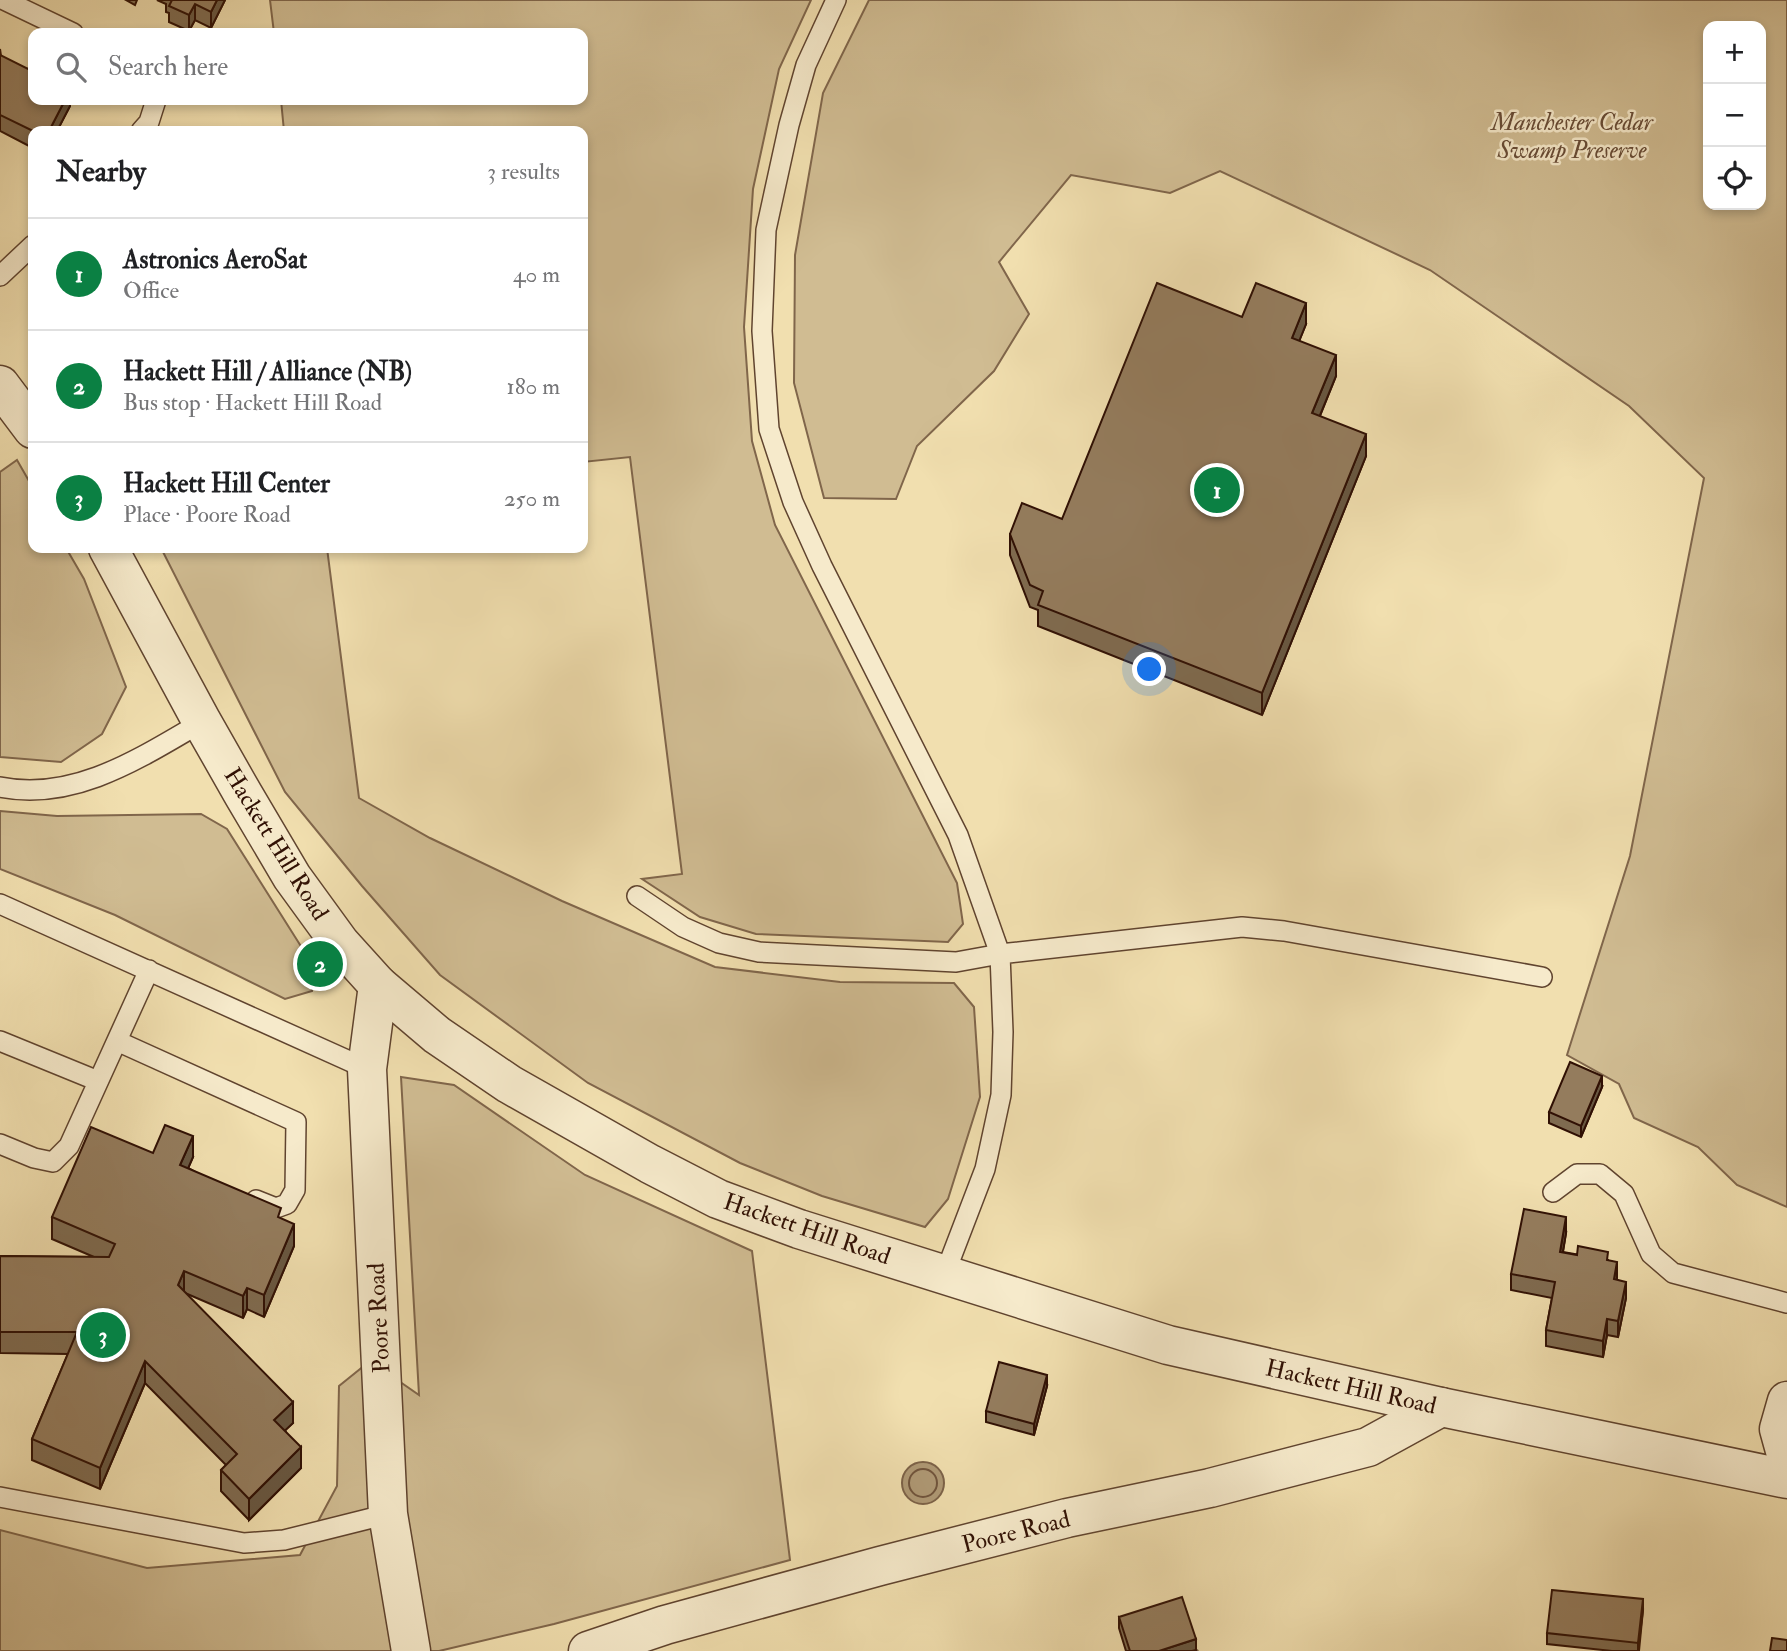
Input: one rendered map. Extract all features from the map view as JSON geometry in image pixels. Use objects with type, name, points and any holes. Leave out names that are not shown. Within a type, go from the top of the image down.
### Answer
[{"type":"street","points":[[0,385],[28,422]]},
{"type":"street","name":"Hackett Hill Road","points":[[111,553],[202,722],[292,877],[340,943],[378,985],[437,1035],[509,1084],[650,1164],[718,1199],[799,1229],[1168,1345],[1441,1407],[1787,1479]]},
{"type":"street","name":"Poore Road","points":[[378,985],[368,1069],[388,1514],[411,1651]]},
{"type":"street","points":[[1787,1401],[1779,1429],[1787,1458]]},
{"type":"street","name":"Poore Road","points":[[588,1651],[664,1625],[893,1563],[1067,1518],[1210,1488],[1368,1447],[1441,1407]]},
{"type":"lane","points":[[4,0],[63,28]]},
{"type":"lane","points":[[836,0],[806,65],[789,125],[766,230],[762,331],[769,429],[793,502],[817,555],[958,835],[1000,954],[1003,1032],[1001,1095],[985,1169],[944,1276]]},
{"type":"lane","points":[[145,126],[154,105]]},
{"type":"lane","points":[[0,276],[28,250]]},
{"type":"lane","points":[[0,787],[40,791],[78,784],[113,771],[202,722]]},
{"type":"lane","points":[[637,896],[683,927],[719,943],[759,952],[956,962],[1000,954],[1242,928],[1284,931],[1542,977]]},
{"type":"lane","points":[[0,904],[368,1069]]},
{"type":"lane","points":[[0,1144],[34,1158],[53,1161],[69,1146],[149,970]]},
{"type":"lane","points":[[0,1041],[98,1081]]},
{"type":"lane","points":[[117,1041],[296,1122],[295,1190],[287,1204],[276,1208],[237,1192]]},
{"type":"lane","points":[[79,1123],[102,1133]]},
{"type":"lane","points":[[1553,1192],[1577,1174],[1600,1174],[1624,1194],[1651,1254],[1673,1273],[1787,1303]]},
{"type":"lane","points":[[0,1497],[244,1543],[284,1540],[388,1514]]},
{"type":"green space","points":[[270,0],[811,0],[779,69],[753,189],[744,327],[752,441],[775,525],[957,883],[963,924],[948,942],[756,934],[700,917],[642,879],[682,874],[630,457],[588,461],[588,126],[284,126],[281,105],[588,105],[588,28],[273,28]]},
{"type":"green space","name":"Manchester Cedar Swamp Preserve","points":[[869,0],[1787,0],[1787,1207],[1737,1185],[1698,1147],[1634,1118],[1619,1084],[1567,1055],[1630,856],[1704,478],[1629,406],[1430,270],[1220,171],[1170,193],[1071,175],[999,262],[1029,314],[994,371],[917,446],[896,499],[824,498],[794,383],[795,255],[823,93]]},
{"type":"green space","points":[[17,460],[28,479],[28,553],[69,553],[84,579],[126,687],[102,734],[61,762],[0,757],[0,472]]},
{"type":"green space","points":[[164,553],[328,553],[359,798],[430,838],[562,901],[715,967],[840,982],[954,983],[974,1007],[980,1097],[948,1199],[925,1227],[822,1196],[740,1163],[588,1083],[440,975],[285,792]]},
{"type":"green space","points":[[0,811],[57,816],[201,814],[227,829],[309,959],[312,991],[285,999],[115,915],[0,869]]},
{"type":"green space","points":[[401,1077],[454,1085],[585,1175],[752,1251],[790,1560],[554,1624],[439,1651],[0,1651],[0,1530],[147,1568],[300,1555],[337,1486],[339,1386],[370,1361],[419,1395]]},
{"type":"water","points":[[923,1462],[938,1468],[944,1483],[938,1498],[923,1504],[908,1498],[902,1483],[908,1468]]},
{"type":"building","points":[[172,0],[217,0],[211,12],[195,4],[189,15],[169,6]]},
{"type":"building","points":[[0,55],[28,69],[28,105],[62,105],[52,126],[28,126],[28,129],[0,115]]},
{"type":"building","points":[[1157,283],[1242,317],[1256,283],[1306,303],[1292,338],[1336,355],[1312,413],[1366,434],[1262,693],[1038,605],[1043,591],[1030,585],[1010,534],[1022,503],[1062,519]]},
{"type":"building","points":[[1570,1062],[1602,1076],[1581,1126],[1549,1112]]},
{"type":"building","points":[[165,1125],[193,1136],[180,1165],[281,1208],[278,1217],[294,1224],[264,1295],[247,1288],[243,1296],[184,1271],[178,1285],[293,1402],[274,1420],[301,1447],[249,1499],[221,1470],[237,1454],[145,1361],[100,1468],[32,1439],[77,1332],[0,1332],[0,1256],[109,1257],[115,1244],[52,1217],[91,1127],[153,1153]]},
{"type":"building","points":[[1524,1209],[1566,1217],[1560,1252],[1577,1255],[1578,1246],[1608,1252],[1607,1260],[1617,1262],[1614,1279],[1626,1282],[1618,1321],[1607,1319],[1603,1341],[1546,1330],[1555,1282],[1511,1274]]},
{"type":"building","points":[[999,1362],[1047,1375],[1034,1424],[986,1411]]},
{"type":"building","points":[[1552,1590],[1643,1599],[1638,1643],[1547,1633]]},
{"type":"building","points":[[1182,1597],[1196,1639],[1159,1651],[1130,1651],[1119,1617]]},
{"type":"building","points":[[1772,1638],[1787,1640],[1787,1651],[1770,1651]]},
{"type":"place","name":"Astronics AeroSat","points":[[1217,490]]},
{"type":"place","name":"Hackett Hill / Alliance (NB)","points":[[320,964]]},
{"type":"place","name":"Hackett Hill Center","points":[[103,1335]]}]
